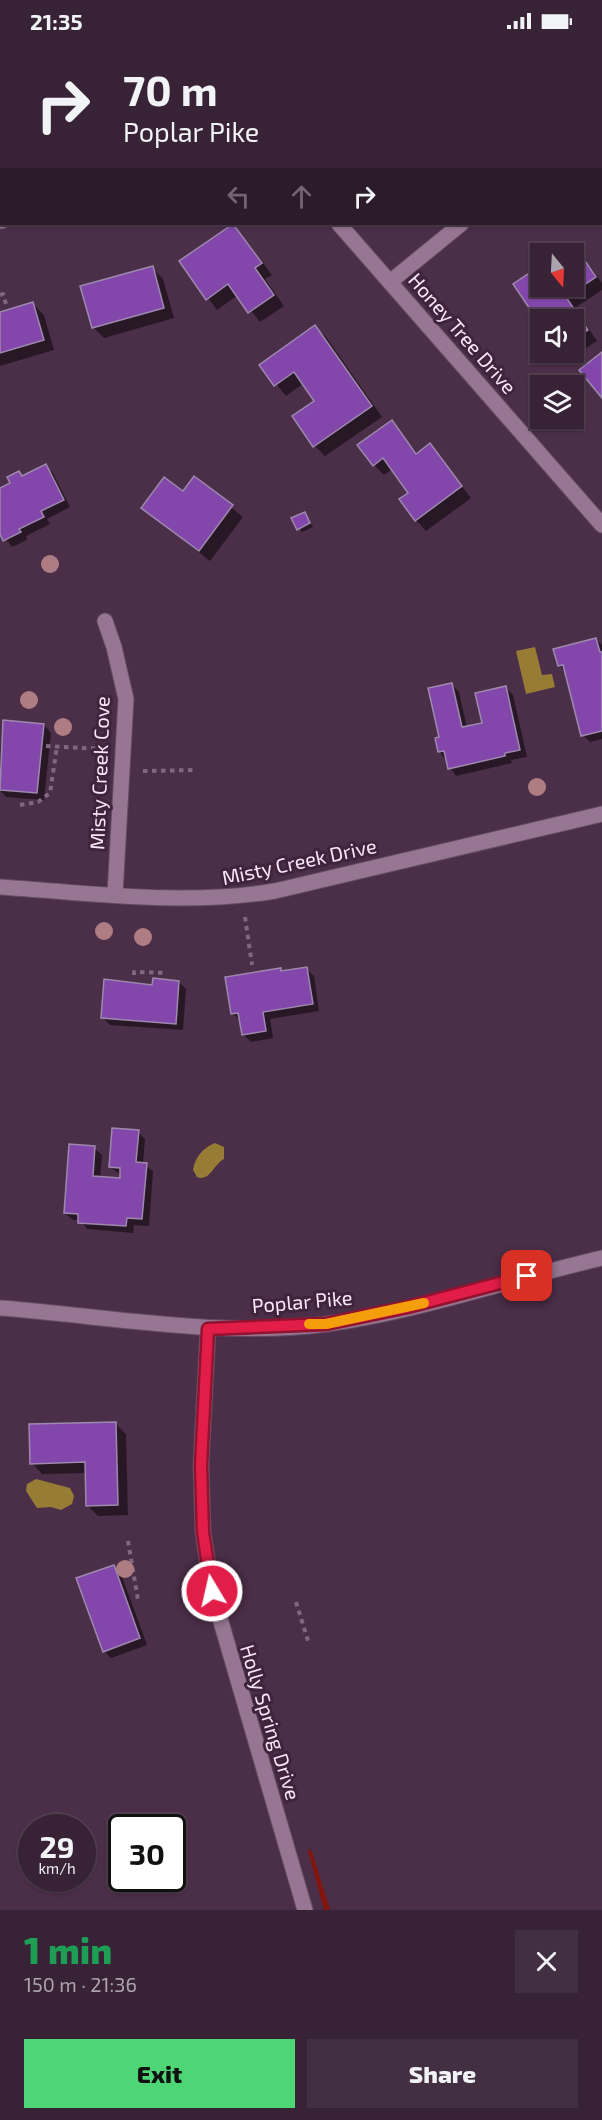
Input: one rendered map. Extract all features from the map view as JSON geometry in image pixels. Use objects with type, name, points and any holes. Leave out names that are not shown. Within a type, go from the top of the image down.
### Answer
[{"type":"street","name":"Honey Tree Drive","points":[[340,225],[602,525]]},
{"type":"street","points":[[390,282],[459,225]]},
{"type":"street","name":"Misty Creek Cove","points":[[105,621],[114,647],[126,699],[115,894]]},
{"type":"street","name":"Misty Creek Drive","points":[[0,887],[200,900],[263,893],[602,814]]},
{"type":"street","name":"Poplar Pike","points":[[0,1308],[208,1329],[326,1324],[408,1307],[602,1258]]},
{"type":"street","name":"Holly Spring Drive","points":[[208,1329],[201,1465],[203,1532],[212,1591],[305,1910]]},
{"type":"path","points":[[0,295],[3,294],[6,304]]},
{"type":"path","points":[[46,746],[104,749]]},
{"type":"path","points":[[20,805],[38,802],[50,793],[57,746]]},
{"type":"path","points":[[141,771],[196,770]]},
{"type":"path","points":[[244,917],[252,965]]},
{"type":"path","points":[[134,975],[134,972],[167,973]]},
{"type":"path","points":[[128,1540],[138,1600]]},
{"type":"path","points":[[296,1602],[309,1644]]},
{"type":"shaded area","points":[[535,647],[542,675],[552,674],[555,687],[526,694],[516,651]]},
{"type":"shaded area","points":[[215,1143],[224,1147],[224,1159],[205,1177],[197,1177],[193,1170],[198,1157],[203,1150]]},
{"type":"shaded area","points":[[36,1479],[70,1488],[74,1496],[72,1504],[61,1510],[51,1507],[37,1508],[26,1491],[27,1484]]},
{"type":"shaded area","points":[[311,1849],[330,1910],[324,1910],[308,1851]]},
{"type":"building","points":[[234,225],[262,263],[255,268],[274,295],[248,313],[228,284],[206,300],[179,261]]},
{"type":"building","points":[[584,259],[596,277],[584,285]]},
{"type":"building","points":[[153,266],[164,308],[92,328],[80,286]]},
{"type":"building","points":[[530,273],[530,297],[566,297],[574,309],[530,309],[513,284]]},
{"type":"building","points":[[33,302],[44,340],[0,353],[0,312]]},
{"type":"building","points":[[315,325],[372,406],[313,447],[292,416],[314,401],[294,372],[274,386],[259,365]]},
{"type":"building","points":[[602,352],[602,398],[584,375],[579,370]]},
{"type":"building","points":[[392,420],[416,454],[430,443],[462,486],[415,521],[399,499],[408,493],[383,458],[373,466],[357,445]]},
{"type":"building","points":[[46,464],[64,500],[41,511],[44,517],[19,529],[21,532],[3,541],[0,534],[0,488],[10,483],[7,477],[19,471],[22,476]]},
{"type":"building","points":[[194,476],[233,505],[199,551],[141,508],[164,477],[183,491]]},
{"type":"building","points":[[305,512],[310,523],[297,530],[291,518]]},
{"type":"building","points":[[596,638],[600,652],[602,652],[602,731],[581,736],[563,665],[558,666],[553,649]]},
{"type":"building","points":[[452,683],[462,727],[482,723],[475,693],[506,686],[520,750],[505,753],[505,756],[448,769],[444,751],[438,752],[435,738],[439,737],[428,688]]},
{"type":"building","points":[[3,720],[44,724],[37,793],[0,790]]},
{"type":"building","points":[[307,967],[313,1004],[263,1012],[266,1031],[242,1035],[238,1013],[231,1014],[225,977],[281,968],[281,971]]},
{"type":"building","points":[[153,978],[179,981],[176,1024],[101,1018],[104,979],[152,985]]},
{"type":"building","points":[[112,1128],[139,1130],[136,1162],[147,1163],[142,1219],[127,1218],[126,1226],[78,1223],[78,1214],[64,1213],[69,1144],[95,1146],[93,1176],[120,1178],[120,1168],[109,1167]]},
{"type":"building","points":[[116,1422],[118,1505],[86,1506],[85,1462],[30,1464],[29,1424]]},
{"type":"building","points":[[114,1565],[140,1638],[103,1652],[76,1578]]},
{"type":"slow traffic","points":[[309,1324],[326,1324],[424,1303]]},
{"type":"route","points":[[212,1591],[203,1532],[201,1465],[208,1329],[326,1324],[408,1307],[527,1276]]}]
